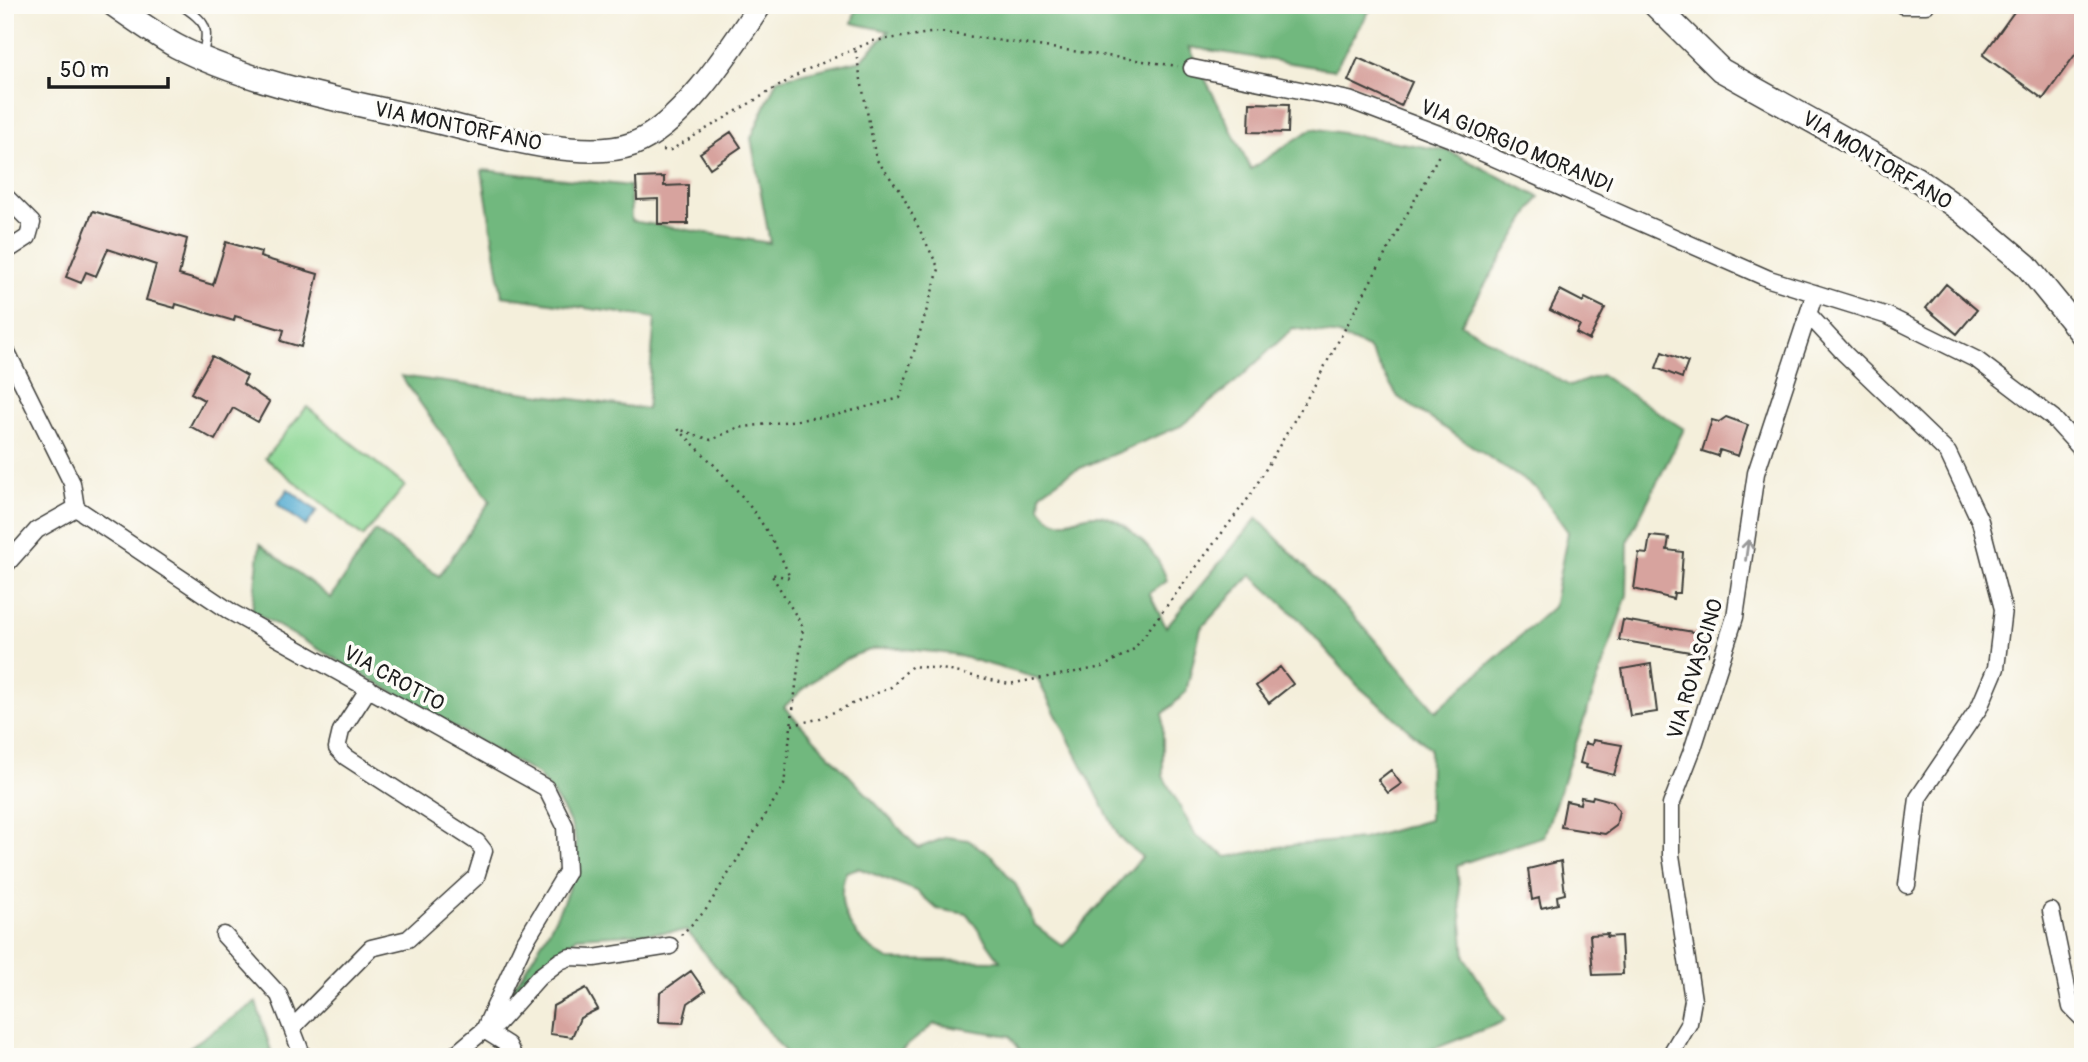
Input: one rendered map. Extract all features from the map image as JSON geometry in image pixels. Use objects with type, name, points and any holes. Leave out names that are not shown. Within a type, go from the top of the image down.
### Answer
[{"type":"street","name":"VIA MONTORFANO","points":[[114,5],[177,46],[251,75],[339,100],[540,145],[600,148],[633,144],[659,127],[711,79],[760,5]]},
{"type":"street","name":"VIA MONTORFANO","points":[[1655,5],[1721,70],[1915,178],[1962,211],[2026,265],[2083,335]]},
{"type":"street","points":[[1902,5],[1926,5]]},
{"type":"street","name":"VIA GIORGIO MORANDI","points":[[1192,68],[1349,100],[1448,138],[1769,279],[1888,316],[1977,360],[2052,417],[2083,451]]},
{"type":"street","points":[[5,196],[32,223],[28,237],[5,252]]},
{"type":"street","name":"VIA ROVASCINO","points":[[1669,1057],[1689,1023],[1693,1000],[1671,855],[1671,805],[1693,748],[1735,617],[1756,474],[1815,293]]},
{"type":"street","points":[[1809,315],[1844,354],[1948,453],[1980,521],[2003,609],[1996,668],[1979,708],[1918,798],[1907,885]]},
{"type":"street","points":[[5,348],[72,483],[76,509],[37,530],[6,564]]},
{"type":"street","name":"VIA CROTTO","points":[[76,509],[231,612],[546,788],[565,826],[567,872],[523,944],[484,1030]]},
{"type":"street","points":[[292,1028],[371,948],[408,939],[447,904],[476,877],[484,851],[477,842],[346,757],[337,748],[341,731],[369,688]]},
{"type":"street","points":[[2051,911],[2071,1007],[2083,1020]]},
{"type":"street","points":[[224,935],[279,995],[303,1057]]},
{"type":"street","points":[[452,1057],[484,1030],[497,1024],[539,977],[570,957],[594,958],[670,946]]},
{"type":"street","points":[[484,1030],[508,1045],[514,1057]]},
{"type":"lane","points":[[181,5],[202,20],[208,37],[202,56]]},
{"type":"path","points":[[633,144],[669,151],[806,70],[873,40],[938,32],[1192,68]]},
{"type":"path","points":[[670,946],[705,911],[784,785],[803,627],[771,574],[790,578],[776,543],[741,492],[678,429],[710,440],[737,428],[836,415],[900,398],[939,269],[901,192],[876,159],[855,48]]},
{"type":"path","points":[[792,725],[818,719],[891,687],[912,666],[942,669],[1009,684],[1103,667],[1134,649],[1250,496],[1313,388],[1448,138]]},
{"type":"green space","points":[[857,5],[1373,5],[1334,70],[1189,47],[1251,169],[1313,128],[1449,151],[1539,197],[1461,324],[1570,386],[1601,375],[1684,429],[1628,540],[1627,595],[1544,836],[1457,865],[1465,958],[1505,1021],[1431,1050],[1439,1057],[1025,1057],[1010,1036],[934,1024],[893,1057],[789,1057],[687,931],[577,937],[498,1012],[551,926],[572,877],[576,854],[574,834],[567,818],[538,775],[252,611],[260,544],[331,598],[375,531],[439,576],[490,501],[401,376],[647,409],[655,318],[502,296],[482,170],[630,186],[631,221],[770,243],[751,138],[777,79],[861,60],[889,31],[852,23]],"holes":[[[1293,328],[1338,335],[1368,348],[1398,397],[1537,489],[1568,532],[1553,607],[1436,711],[1362,625],[1257,518],[1166,627],[1149,593],[1167,581],[1157,560],[1140,539],[1120,523],[1098,515],[1068,522],[1054,521],[1040,507],[1041,493],[1071,472],[1181,426],[1240,378]],[[1251,575],[1300,620],[1358,686],[1430,748],[1429,820],[1363,839],[1290,845],[1227,857],[1196,836],[1163,776],[1163,714],[1186,692],[1201,628]],[[887,647],[952,654],[1037,678],[1119,837],[1142,857],[1063,946],[1035,925],[1016,885],[992,856],[968,840],[947,837],[918,848],[784,707],[831,668],[872,650]],[[858,868],[917,891],[937,909],[967,914],[1000,961],[889,960],[866,944],[844,912],[842,886],[846,872]]]},
{"type":"green space","points":[[307,407],[405,486],[363,537],[265,458]]},
{"type":"green space","points":[[256,1002],[273,1057],[175,1057]]},
{"type":"water","points":[[288,489],[317,511],[306,526],[277,504]]},
{"type":"building","points":[[2019,5],[2083,5],[2083,56],[2077,52],[2043,99],[1983,55]]},
{"type":"building","points":[[1358,58],[1412,82],[1401,106],[1348,81]]},
{"type":"building","points":[[1250,103],[1289,104],[1288,133],[1249,132]]},
{"type":"building","points":[[731,132],[741,147],[710,168],[700,153]]},
{"type":"building","points":[[664,177],[664,186],[688,185],[688,224],[658,224],[658,199],[637,200],[636,178]]},
{"type":"building","points":[[93,211],[187,239],[179,275],[213,285],[226,242],[261,252],[260,257],[318,274],[301,347],[281,341],[284,330],[235,316],[234,321],[176,304],[175,308],[146,300],[156,265],[108,249],[96,276],[86,272],[81,283],[66,277]]},
{"type":"building","points":[[1946,284],[1977,310],[1957,334],[1926,308]]},
{"type":"building","points":[[1560,290],[1583,302],[1585,298],[1605,308],[1589,340],[1576,333],[1580,325],[1550,310]]},
{"type":"building","points":[[1662,352],[1688,362],[1682,378],[1656,368]]},
{"type":"building","points":[[212,356],[247,376],[243,384],[269,402],[258,422],[233,408],[215,440],[190,426],[204,400],[191,393]]},
{"type":"building","points":[[1726,417],[1748,425],[1738,456],[1720,450],[1718,456],[1702,451],[1712,420],[1719,422]]},
{"type":"building","points":[[1650,536],[1669,538],[1667,550],[1683,552],[1680,593],[1674,593],[1673,599],[1634,589],[1639,553],[1647,554]]},
{"type":"building","points":[[1623,620],[1711,635],[1708,655],[1619,640]]},
{"type":"building","points":[[1651,664],[1657,712],[1630,716],[1622,669]]},
{"type":"building","points":[[1280,667],[1293,684],[1269,703],[1256,686]]},
{"type":"building","points":[[1593,740],[1622,745],[1614,775],[1586,768],[1587,765],[1580,763],[1585,743],[1592,745]]},
{"type":"building","points":[[1391,770],[1401,784],[1388,793],[1378,780]]},
{"type":"building","points":[[1593,796],[1612,801],[1619,811],[1616,826],[1605,834],[1561,827],[1566,801],[1580,804],[1581,797],[1592,799]]},
{"type":"building","points":[[1561,861],[1565,894],[1557,896],[1558,904],[1541,908],[1539,898],[1532,900],[1528,869]]},
{"type":"building","points":[[1608,934],[1607,937],[1621,936],[1623,974],[1593,975],[1590,935]]},
{"type":"building","points":[[691,971],[705,991],[688,1003],[683,1023],[659,1022],[660,993]]},
{"type":"building","points":[[586,988],[598,1009],[580,1018],[572,1037],[550,1034],[553,1006]]}]
